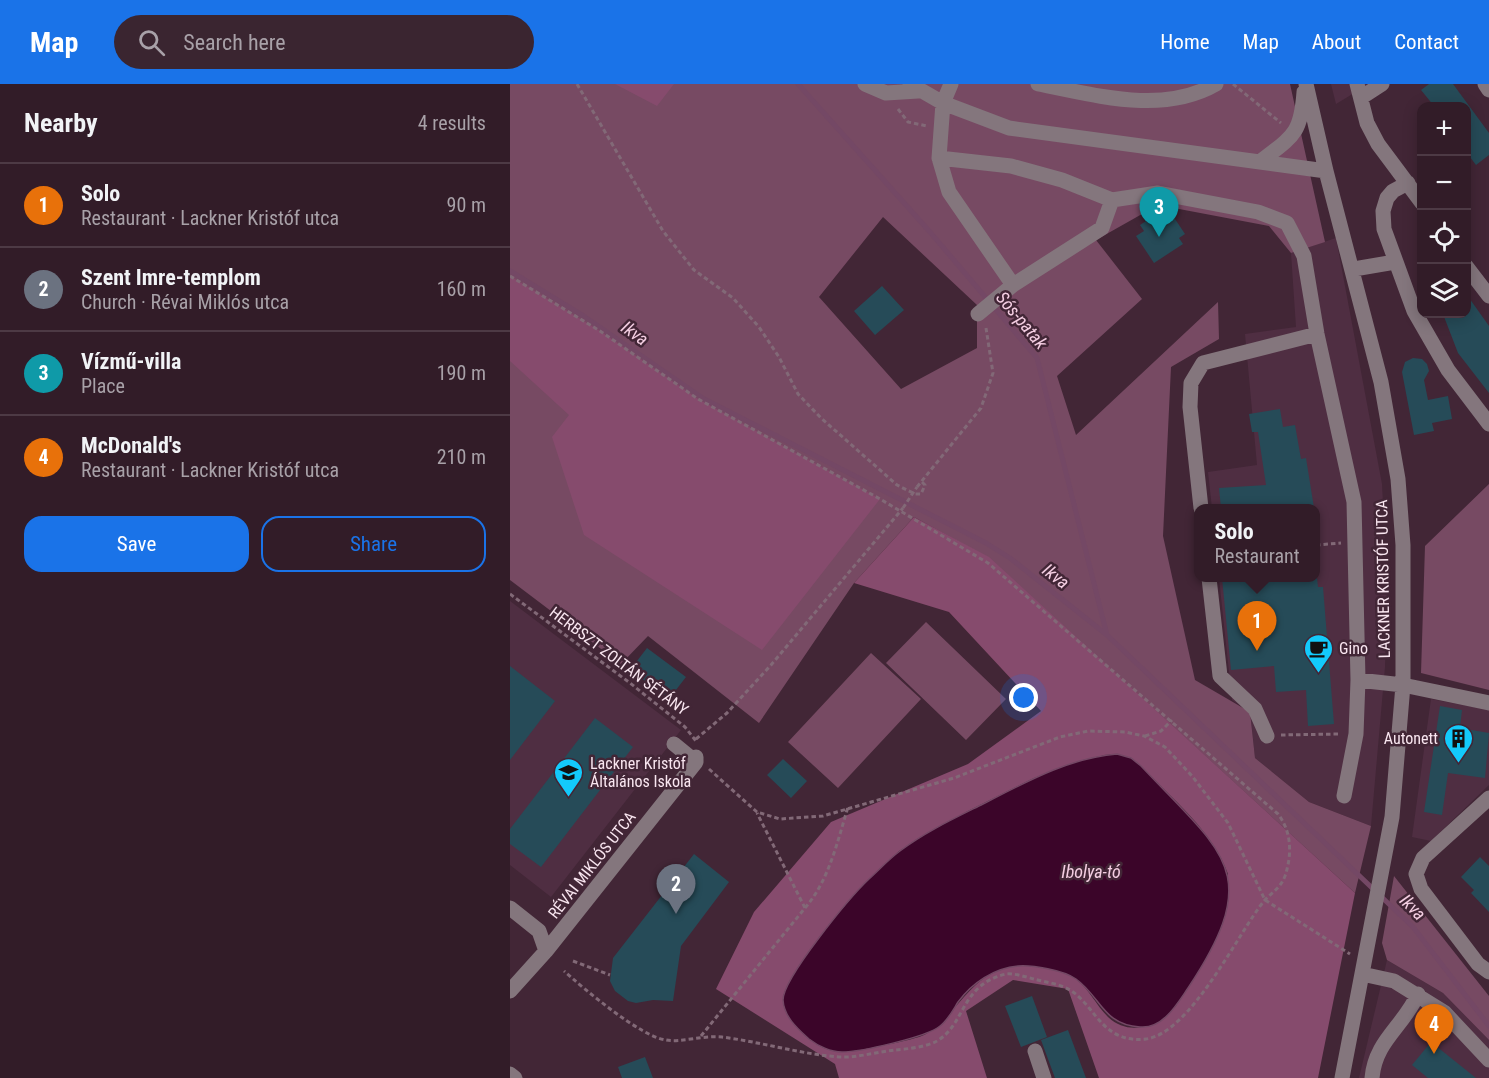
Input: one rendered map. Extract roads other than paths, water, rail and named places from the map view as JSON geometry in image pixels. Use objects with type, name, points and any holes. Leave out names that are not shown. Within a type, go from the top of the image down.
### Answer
[{"type":"street","points":[[865,84],[886,93],[914,87],[943,103],[1009,128],[1326,171]]},
{"type":"street","points":[[951,84],[943,103],[939,158],[949,192],[1013,285]]},
{"type":"street","points":[[1038,84],[1121,100],[1169,99],[1201,92],[1216,84]]},
{"type":"street","points":[[1261,161],[1295,135],[1306,84]]},
{"type":"street","name":"LACKNER KRISTÓF UTCA","points":[[1306,84],[1326,171],[1354,269],[1381,382],[1398,479],[1404,556],[1403,685],[1392,817],[1342,1078]]},
{"type":"street","points":[[1382,84],[1359,90],[1365,116],[1378,144],[1417,196]]},
{"type":"street","points":[[1485,84],[1489,90]]},
{"type":"street","points":[[939,158],[1011,166],[1062,180],[1112,200],[1158,194],[1258,212],[1287,223],[1304,256],[1317,334],[1354,502],[1358,680],[1356,734],[1344,796]]},
{"type":"street","points":[[1408,183],[1393,191],[1387,198],[1383,211],[1384,230],[1414,310],[1428,337],[1489,424]]},
{"type":"street","points":[[980,313],[1013,285],[1102,228],[1112,200]]},
{"type":"street","points":[[1354,269],[1395,262]]},
{"type":"street","points":[[1471,271],[1489,296]]},
{"type":"street","points":[[1201,504],[1190,407],[1191,383],[1203,363],[1317,334]]},
{"type":"street","points":[[1209,582],[1220,675],[1255,709],[1267,736]]},
{"type":"street","points":[[1358,680],[1403,685],[1489,703]]},
{"type":"street","name":"RÉVAI MIKLÓS UTCA","points":[[510,991],[546,951],[696,760],[674,744]]},
{"type":"street","points":[[1489,798],[1420,862],[1416,874],[1421,889],[1478,964],[1489,972]]},
{"type":"street","points":[[510,908],[539,931],[546,951]]},
{"type":"street","points":[[1363,969],[1394,981],[1444,1012],[1489,1060]]},
{"type":"street","points":[[1372,1078],[1373,1061],[1379,1048],[1410,1012],[1418,994]]},
{"type":"street","points":[[1035,1051],[1044,1078]]},
{"type":"street","points":[[510,1074],[515,1078]]},
{"type":"water","name":"Ibolya-tó","points":[[1117,754],[1131,758],[1141,766],[1213,844],[1224,867],[1229,890],[1225,917],[1211,949],[1188,988],[1162,1020],[1148,1027],[1128,1025],[1110,1016],[1076,979],[1040,967],[1018,966],[992,973],[977,983],[964,995],[940,1026],[922,1035],[877,1047],[842,1052],[833,1051],[813,1042],[792,1022],[783,1000],[794,974],[848,902],[896,854],[940,826],[1032,780],[1082,760]]},
{"type":"waterway","name":"Sós-patak","points":[[798,84],[930,232],[1037,358],[1107,635]]},
{"type":"waterway","name":"Ikva","points":[[510,271],[585,317],[704,399],[986,543],[1010,558],[1107,635],[1413,927],[1489,1026]]},
{"type":"place","name":"Vízmű-villa","points":[[1159,237]]},
{"type":"place","name":"Solo","points":[[1257,651]]},
{"type":"place","name":"Gino","points":[[1318,674]]},
{"type":"place","name":"Autonett","points":[[1459,764]]},
{"type":"place","name":"Lackner Kristóf Általános Iskola","points":[[569,798]]},
{"type":"place","name":"Szent Imre-templom","points":[[676,914]]},
{"type":"place","name":"McDonald's","points":[[1434,1054]]}]
